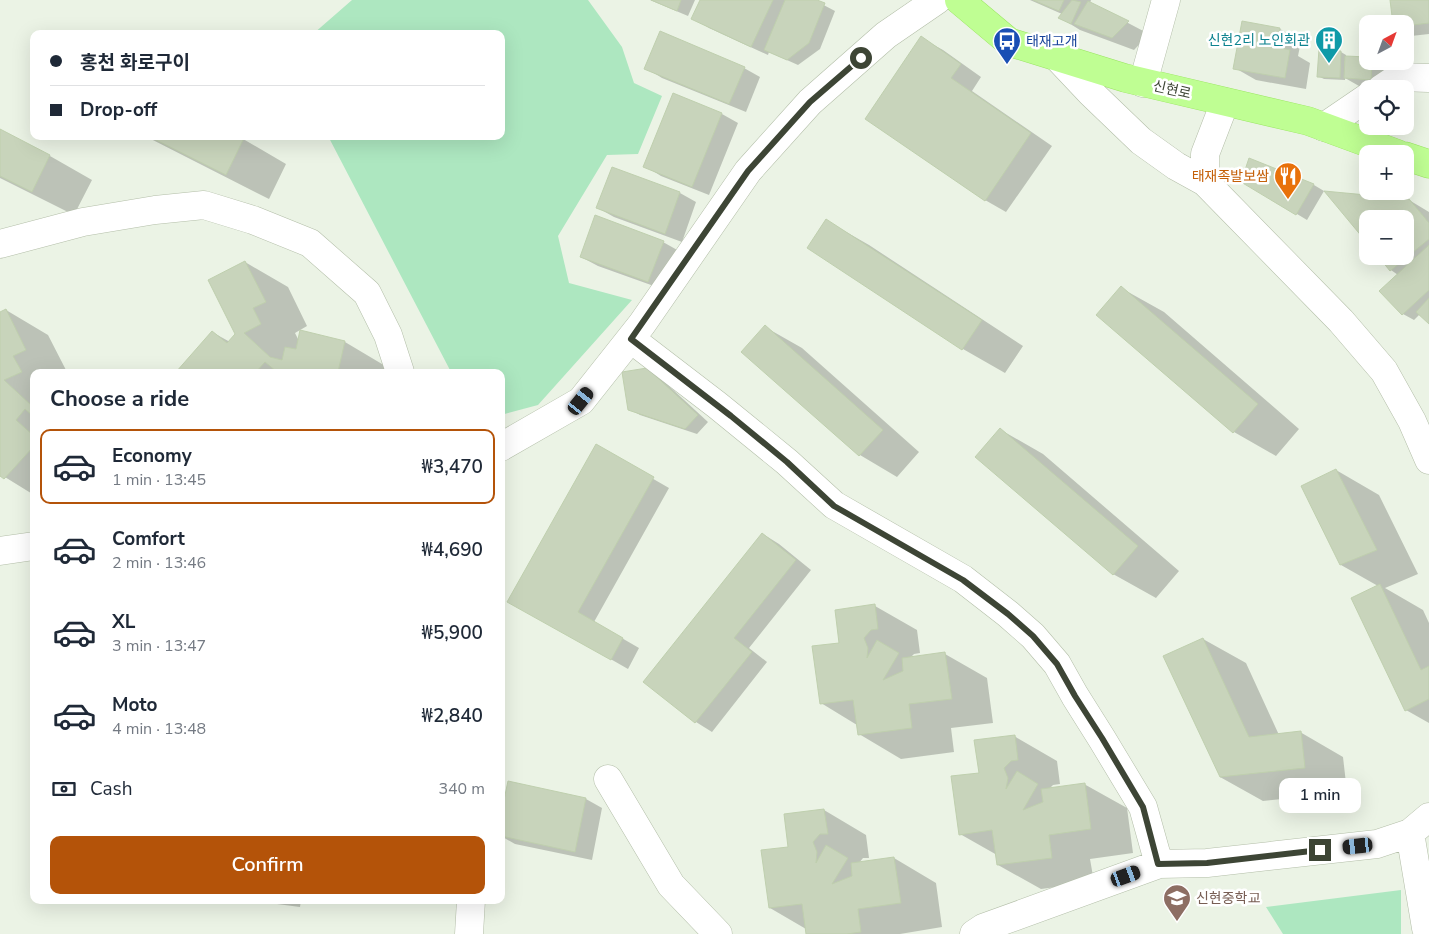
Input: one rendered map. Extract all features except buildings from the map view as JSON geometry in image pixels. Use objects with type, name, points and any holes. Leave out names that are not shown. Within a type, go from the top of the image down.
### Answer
[{"type":"main road","name":"신현로","points":[[959,0],[1009,42],[1143,83],[1308,121],[1418,160]]},
{"type":"street","points":[[505,445],[581,401],[631,339],[748,171],[810,102],[886,35],[937,0]]},
{"type":"street","points":[[1143,83],[1166,0]]},
{"type":"street","points":[[1058,58],[1141,141],[1176,166],[1205,182],[1341,321],[1384,371],[1412,421],[1429,460]]},
{"type":"street","points":[[1394,80],[1398,77],[1429,78]]},
{"type":"street","points":[[1205,182],[1205,154],[1225,102]]},
{"type":"street","points":[[1324,127],[1359,103]]},
{"type":"street","points":[[0,244],[83,222],[155,210],[204,205],[253,220],[310,243],[367,293],[388,335],[399,369]]},
{"type":"street","points":[[631,339],[787,462],[834,506],[963,580],[1008,614],[1033,636],[1057,664],[1143,807],[1158,864]]},
{"type":"street","points":[[0,551],[30,547]]},
{"type":"street","points":[[608,779],[670,886],[718,934]]},
{"type":"street","points":[[974,934],[983,928],[1158,864],[1207,863],[1377,844],[1420,825],[1426,928],[1429,930]]},
{"type":"street","points":[[469,934],[471,904]]},
{"type":"green space","points":[[352,0],[588,0],[622,47],[634,83],[662,96],[638,154],[607,155],[558,236],[569,283],[632,300],[538,405],[505,414],[505,369],[449,369],[330,140],[505,140],[505,30],[318,30]]},
{"type":"green space","points":[[1401,890],[1401,934],[1283,934],[1266,907]]},
{"type":"place","name":"신현2리 노인회관","points":[[1329,64]]},
{"type":"place","name":"태재고개","points":[[1007,65]]},
{"type":"place","name":"태재족발보쌈","points":[[1288,200]]},
{"type":"place","name":"신현중학교","points":[[1177,922]]},
{"type":"route","points":[[861,58],[810,102],[748,171],[631,339],[787,462],[834,506],[963,580],[1008,614],[1033,636],[1057,664],[1143,807],[1158,864],[1207,863],[1320,850]]}]
